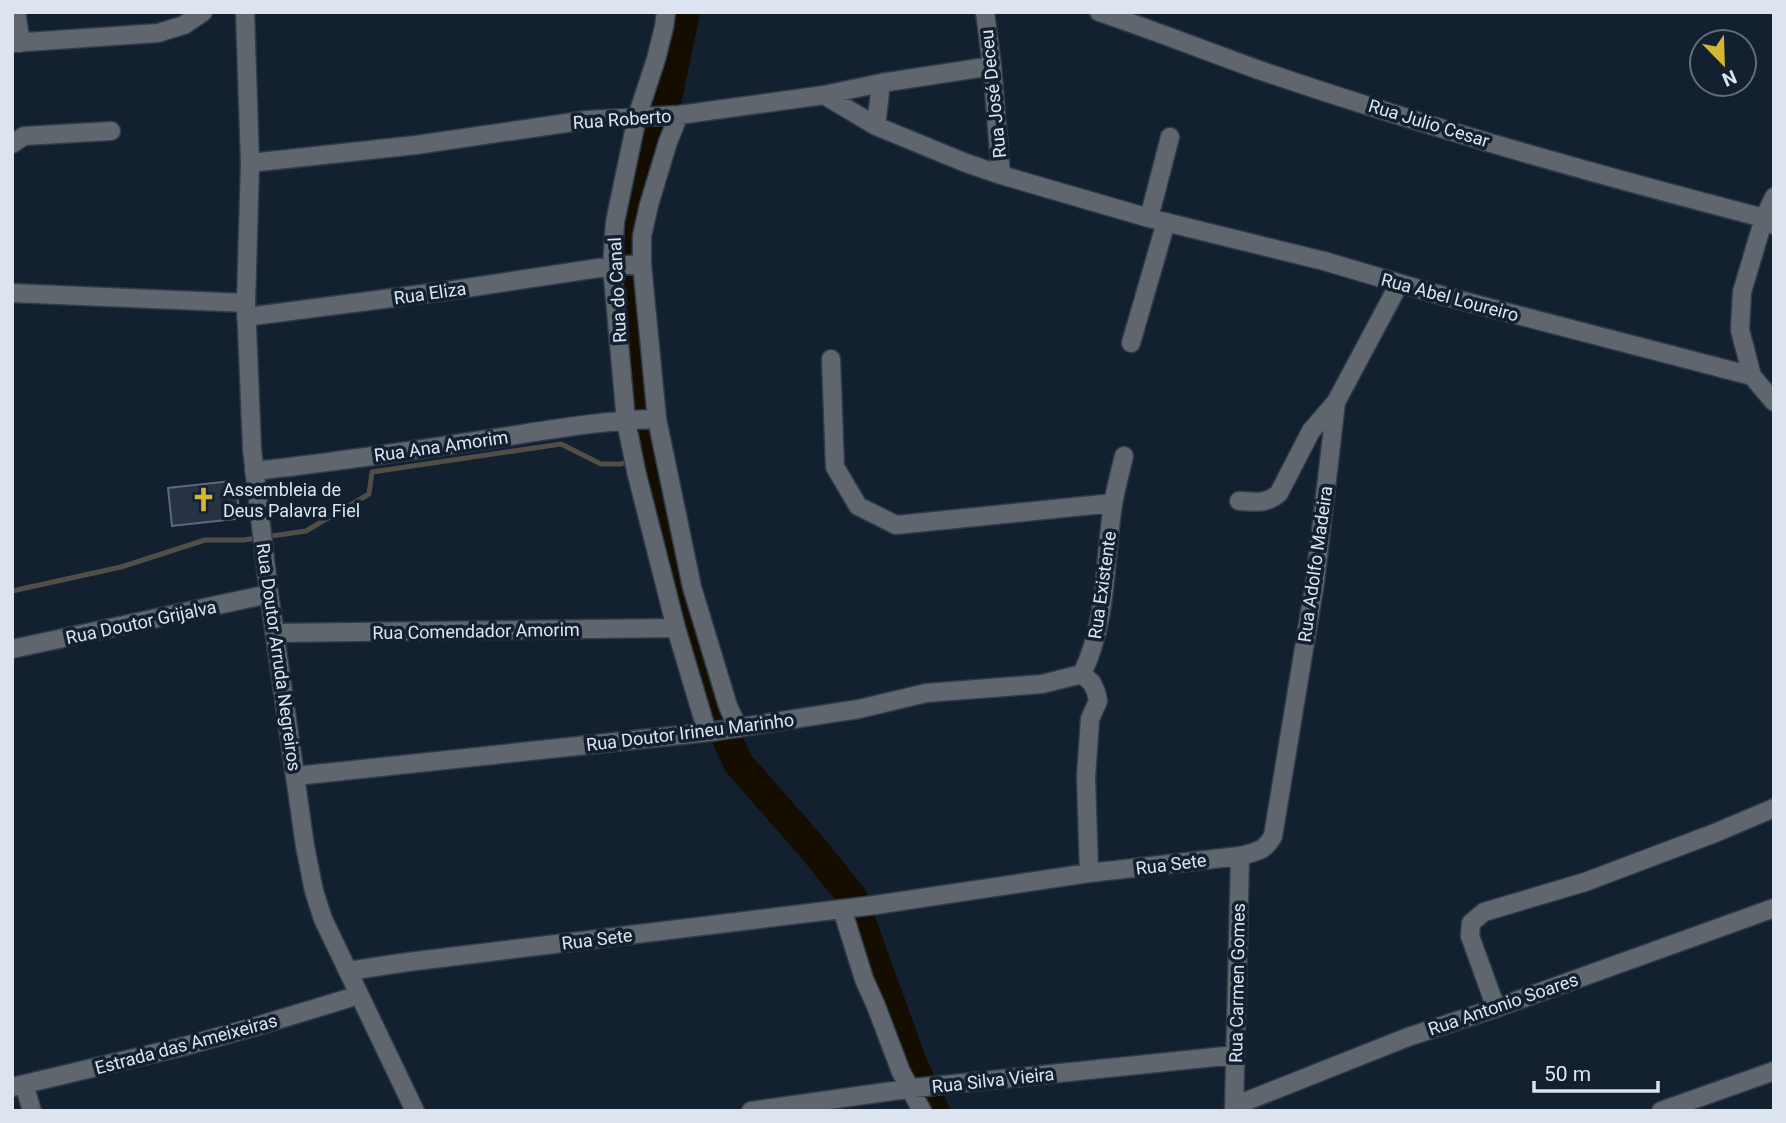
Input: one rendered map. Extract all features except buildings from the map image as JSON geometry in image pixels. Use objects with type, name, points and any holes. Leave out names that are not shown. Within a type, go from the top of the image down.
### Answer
[{"type":"street","points":[[16,12],[17,43],[158,33],[184,25],[203,12]]},
{"type":"street","name":"Rua Doutor Arruda Negreiros","points":[[245,12],[250,163],[246,310],[254,471],[306,846],[314,891],[323,919],[415,1111]]},
{"type":"street","name":"Rua do Canal","points":[[666,12],[615,222],[614,266],[627,421],[636,471],[676,628],[708,732]]},
{"type":"street","name":"Rua José Deceu","points":[[985,12],[1001,175]]},
{"type":"street","name":"Rua Julio Cesar","points":[[1099,12],[1260,70],[1447,130],[1769,221]]},
{"type":"street","name":"Rua Roberto","points":[[250,163],[416,145],[587,120],[674,115],[824,95],[881,83],[992,66]]},
{"type":"street","points":[[876,126],[881,83]]},
{"type":"street","name":"Rua Abel Loureiro","points":[[824,95],[876,126],[1001,175],[1157,220],[1324,261],[1399,284],[1752,376]]},
{"type":"street","points":[[674,115],[649,205],[639,264],[655,419],[692,587],[736,728]]},
{"type":"street","points":[[12,144],[24,136],[111,131]]},
{"type":"street","points":[[1131,343],[1157,220],[1170,137]]},
{"type":"street","points":[[1774,197],[1769,221],[1742,292],[1740,330],[1752,376],[1774,402]]},
{"type":"street","name":"Rua Eliza","points":[[12,293],[246,310],[453,290],[639,264]]},
{"type":"street","name":"Rua Adolfo Madeira","points":[[1258,850],[1267,846],[1273,836],[1315,582],[1336,402],[1399,284]]},
{"type":"street","points":[[831,359],[835,467],[858,506],[896,525],[1113,503]]},
{"type":"street","points":[[1239,501],[1264,502],[1279,493],[1311,431],[1336,402]]},
{"type":"street","name":"Rua Ana Amorim","points":[[254,471],[554,429],[655,419]]},
{"type":"street","name":"Rua Existente","points":[[1082,674],[1097,634],[1113,503],[1124,456]]},
{"type":"street","name":"Rua Doutor Grijalva","points":[[12,649],[269,594]]},
{"type":"street","name":"Rua Comendador Amorim","points":[[275,634],[676,628]]},
{"type":"street","points":[[1082,674],[1091,683],[1098,701],[1090,719],[1086,777],[1089,873]]},
{"type":"street","name":"Rua Doutor Irineu Marinho","points":[[296,776],[708,732],[859,709],[926,693],[1042,684],[1082,674]]},
{"type":"street","points":[[1496,1008],[1470,936],[1471,923],[1484,912],[1585,881],[1774,808]]},
{"type":"street","name":"Rua Sete","points":[[348,971],[875,905],[1089,873],[1240,856],[1258,850]]},
{"type":"street","name":"Rua Carmen Gomes","points":[[1234,1108],[1240,856]]},
{"type":"street","name":"Rua Antonio Soares","points":[[1234,1108],[1408,1037],[1774,908]]},
{"type":"street","points":[[844,909],[864,979],[901,1072],[922,1111]]},
{"type":"street","name":"Estrada das Ameixeiras","points":[[18,1086],[185,1046],[359,995]]},
{"type":"street","name":"Rua Silva Vieira","points":[[751,1111],[912,1088],[1235,1055]]},
{"type":"street","points":[[1661,1111],[1774,1071]]},
{"type":"street","points":[[18,1086],[32,1111]]},
{"type":"waterway","points":[[685,12],[666,104],[622,228],[640,401],[651,462],[711,706],[739,764],[852,897],[914,1068],[935,1111]]},
{"type":"waterway","points":[[12,591],[121,567],[205,540],[243,540],[306,531],[369,494],[372,472],[561,444],[601,464],[621,464],[649,453]]},
{"type":"place","name":"Assembleia de Deus Palavra Fiel","points":[[203,499]]}]
